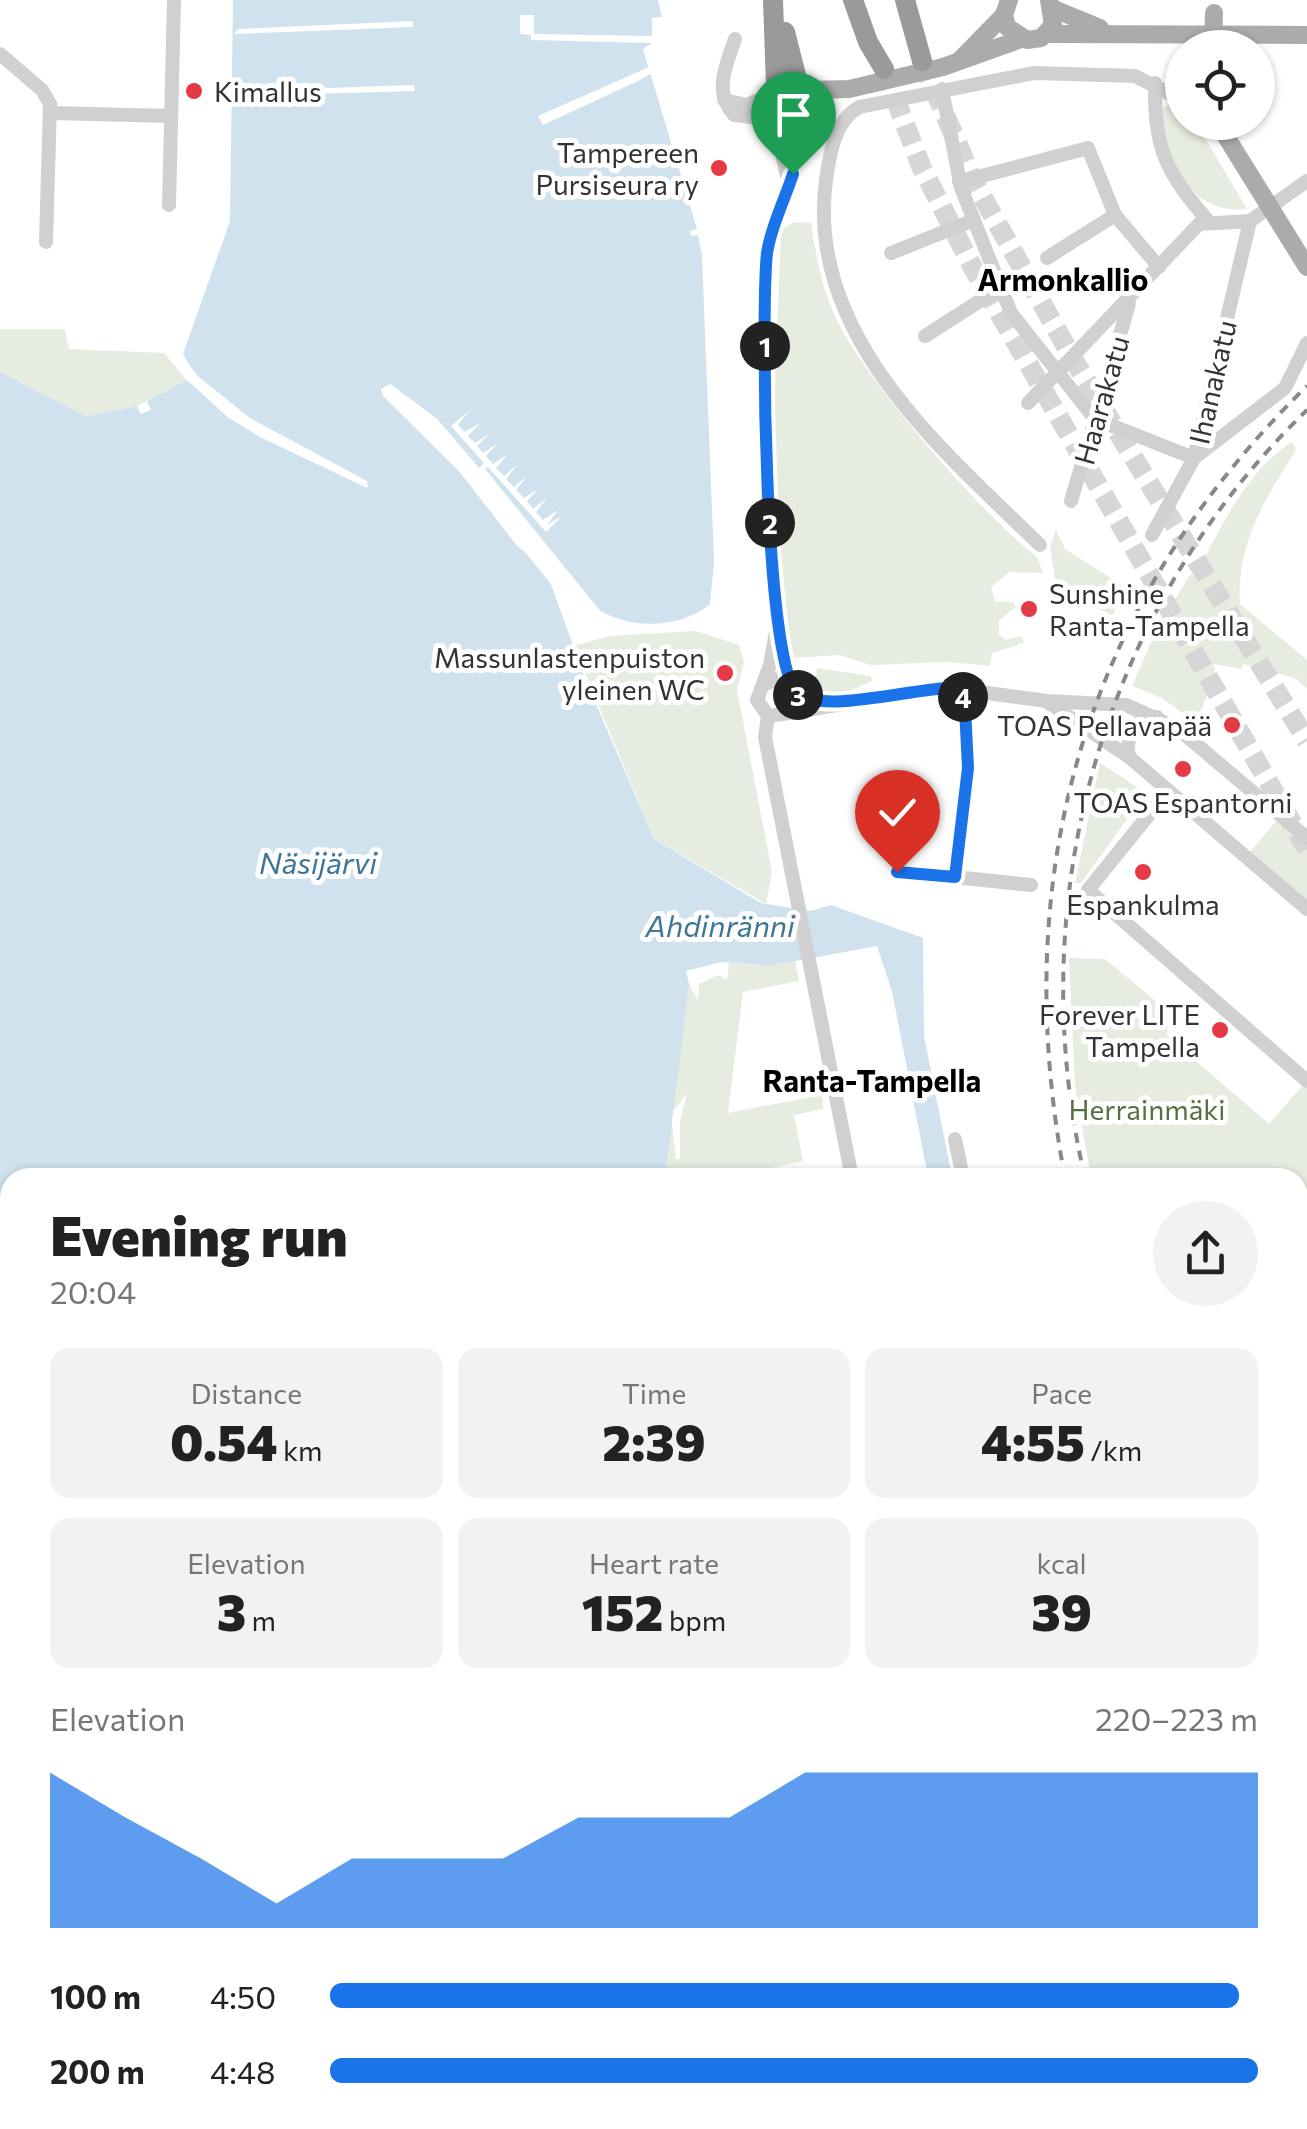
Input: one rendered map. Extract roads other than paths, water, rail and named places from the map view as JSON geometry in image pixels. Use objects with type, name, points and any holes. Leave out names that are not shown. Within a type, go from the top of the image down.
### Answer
[{"type":"highway","points":[[772,0],[772,92]]},
{"type":"highway","points":[[784,0],[785,34],[803,86]]},
{"type":"highway","points":[[853,0],[868,42],[884,69],[868,0]]},
{"type":"highway","points":[[905,0],[927,59],[918,0]]},
{"type":"main road","points":[[1046,34],[1054,20],[1052,4]]},
{"type":"main road","points":[[1052,4],[1114,34]]},
{"type":"main road","points":[[1006,7],[1007,27],[1020,39]]},
{"type":"main road","points":[[957,62],[1006,7]]},
{"type":"main road","points":[[1275,31],[1307,25]]},
{"type":"main road","points":[[849,89],[808,126],[772,124],[772,92],[803,86],[849,89],[957,62],[1020,39],[1034,40],[1046,34],[1165,34]]},
{"type":"main road","points":[[1275,34],[1307,35]]},
{"type":"main road","points":[[803,86],[816,108],[808,126]]},
{"type":"main road","points":[[1228,140],[1307,267]]},
{"type":"street","points":[[168,205],[174,0]]},
{"type":"street","points":[[736,39],[721,84],[724,100],[734,115],[772,124],[788,188]]},
{"type":"street","points":[[0,54],[46,94],[51,113],[46,242]]},
{"type":"street","points":[[1040,545],[963,471],[869,357],[842,312],[828,263],[825,190],[840,125],[866,104],[1034,73],[1135,76],[1165,89]]},
{"type":"street","points":[[1155,83],[1154,124],[1168,171],[1209,222]]},
{"type":"street","points":[[942,89],[960,182],[1011,313],[1095,420],[1194,458],[1284,388],[1307,343]]},
{"type":"street","points":[[724,100],[747,105],[772,92]]},
{"type":"street","points":[[51,113],[170,116]]},
{"type":"street","points":[[789,713],[793,689],[776,626],[766,457],[764,318],[768,248],[808,126]]},
{"type":"street","points":[[960,182],[1088,148],[1115,215],[1159,267]]},
{"type":"street","points":[[1028,404],[1199,224],[1250,221],[1307,181]]},
{"type":"street","points":[[1048,258],[1115,215]]},
{"type":"street","points":[[891,253],[974,220]]},
{"type":"street","name":"Ihanakatu","points":[[1152,534],[1194,458],[1250,221]]},
{"type":"street","points":[[925,336],[1000,288]]},
{"type":"street","name":"Haarakatu","points":[[1071,501],[1131,298]]},
{"type":"street","points":[[776,626],[758,704],[768,716],[766,737],[794,861],[799,910],[850,1168]]},
{"type":"street","points":[[763,684],[777,679],[793,689],[840,703]]},
{"type":"street","points":[[768,716],[917,689],[964,688],[1046,701],[1126,706],[1157,717],[1194,742],[1307,838]]},
{"type":"street","points":[[955,877],[968,768],[964,688]]},
{"type":"street","points":[[1046,701],[1129,757],[1165,795],[1307,909]]},
{"type":"street","points":[[1129,757],[1131,731],[1142,719],[1157,717]]},
{"type":"street","points":[[1165,795],[1088,890],[1307,1081]]},
{"type":"street","points":[[897,872],[1031,885]]},
{"type":"street","points":[[955,1139],[961,1168]]},
{"type":"water","name":"Näsijärvi","points":[[233,0],[658,0],[662,17],[652,18],[652,43],[643,49],[697,229],[690,231],[691,236],[698,235],[702,256],[714,562],[710,604],[685,618],[655,624],[624,621],[598,609],[437,419],[390,384],[382,393],[459,471],[551,584],[584,676],[654,839],[761,903],[810,911],[831,905],[923,938],[924,1036],[950,1168],[926,1168],[892,991],[877,946],[769,966],[721,962],[686,971],[689,984],[666,1168],[0,1168],[0,372],[86,416],[137,406],[141,414],[151,410],[147,401],[187,380],[229,418],[260,437],[367,488],[242,414],[199,377],[183,354],[230,221]]},
{"type":"tunnel","points":[[922,61],[973,180],[1073,359],[1307,741]]},
{"type":"tunnel","points":[[884,69],[921,166],[972,266],[1307,849]]},
{"type":"railway","points":[[1064,1168],[1050,1066],[1047,957],[1057,851],[1081,750],[1117,652],[1167,559],[1230,470],[1307,386]]},
{"type":"railway","points":[[1083,1168],[1067,1074],[1063,969],[1073,865],[1095,764],[1130,667],[1177,575],[1236,488],[1307,410]]},
{"type":"place","name":"Kimallus","points":[[194,91]]},
{"type":"place","name":"Tampereen Pursiseura ry","points":[[719,168]]},
{"type":"place","name":"Sunshine Ranta-Tampella","points":[[1029,609]]},
{"type":"place","name":"Massunlastenpuiston yleinen WC","points":[[725,673]]},
{"type":"place","name":"TOAS Pellavapää","points":[[1232,725]]},
{"type":"place","name":"TOAS Espantorni","points":[[1183,769]]},
{"type":"place","name":"Espankulma","points":[[1143,872]]},
{"type":"place","name":"Forever LITE Tampella","points":[[1220,1030]]},
{"type":"district","name":"Armonkallio","points":[[1063,278]]},
{"type":"district","name":"Ranta-Tampella","points":[[872,1079]]},
{"type":"water label","name":"Ahdinränni","points":[[720,924]]},
{"type":"park label","name":"Herrainmäki","points":[[1147,1109]]}]
